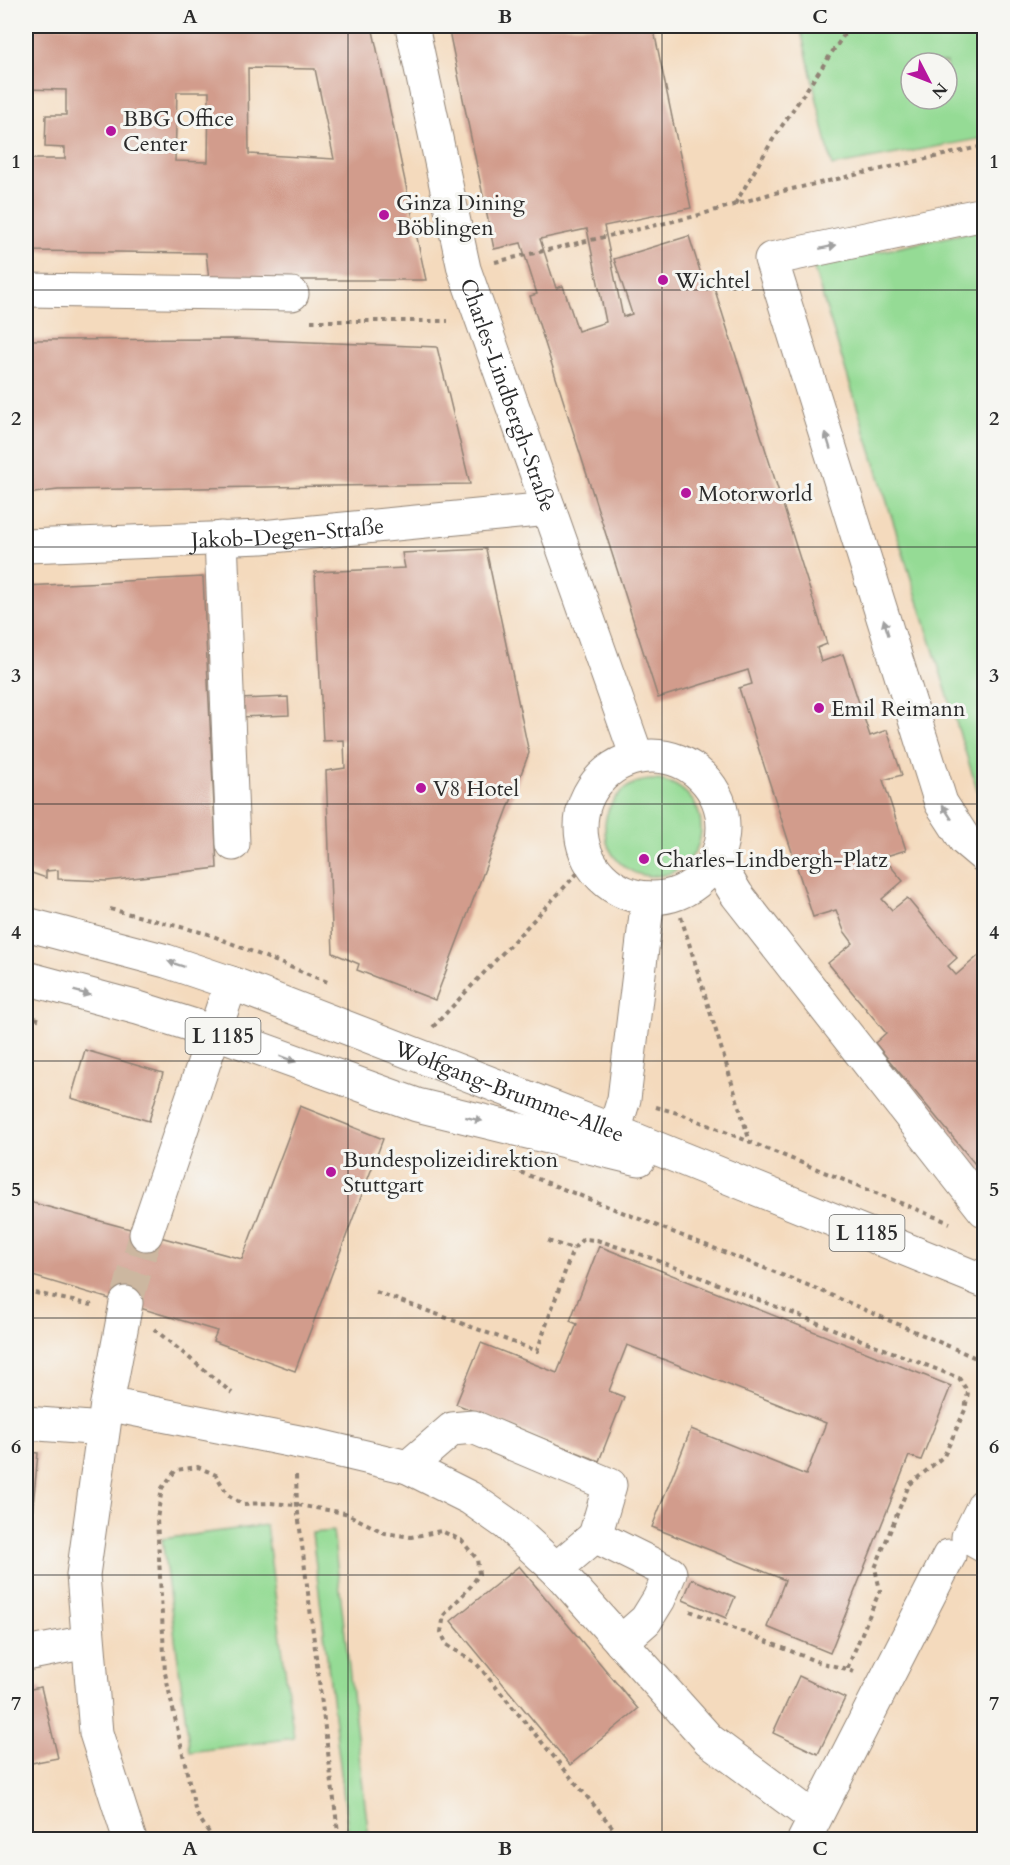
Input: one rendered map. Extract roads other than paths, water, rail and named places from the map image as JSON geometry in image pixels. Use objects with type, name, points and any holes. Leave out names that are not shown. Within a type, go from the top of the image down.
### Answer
[{"type":"main road","name":"Charles-Lindbergh-Straße","points":[[412,26],[464,269],[637,757]]},
{"type":"main road","points":[[984,214],[771,259],[941,803],[965,840],[984,856]]},
{"type":"main road","points":[[26,290],[292,294]]},
{"type":"main road","name":"Jakob-Degen-Straße","points":[[26,546],[262,537],[549,509]]},
{"type":"main road","points":[[221,538],[233,844]]},
{"type":"main road","points":[[637,757],[660,757],[682,763],[701,775],[714,793],[722,815],[722,837],[715,859],[706,873],[694,884],[661,897],[624,893],[604,880],[589,861],[581,836],[583,810],[594,786],[613,767],[637,757]]},
{"type":"main road","points":[[715,859],[737,895],[984,1210]]},
{"type":"main road","points":[[614,1131],[624,1098],[661,897]]},
{"type":"main road","name":"Wolfgang-Brumme-Allee","points":[[26,924],[166,961],[231,983],[614,1131],[984,1281]]},
{"type":"main road","name":"Wolfgang-Brumme-Allee","points":[[26,978],[138,1008],[214,1032],[417,1105],[749,1186]]},
{"type":"main road","points":[[146,1234],[231,983]]},
{"type":"main road","points":[[126,1308],[105,1416],[83,1575],[96,1733],[130,1839]]},
{"type":"main road","points":[[26,1423],[105,1416],[294,1442],[408,1467],[470,1498],[507,1524],[556,1569],[709,1740],[809,1828],[949,1556]]},
{"type":"main road","points":[[408,1467],[452,1429],[473,1427],[610,1485],[595,1536],[556,1569]]},
{"type":"main road","points":[[984,1505],[968,1537],[984,1546]]},
{"type":"main road","points":[[595,1536],[670,1573],[659,1599],[646,1620],[621,1642]]},
{"type":"main road","points":[[26,1654],[87,1642]]},
{"type":"tunnel","points":[[126,1303],[146,1234]]},
{"type":"place","name":"BBG Office Center","points":[[111,131]]},
{"type":"place","name":"Ginza Dining Böblingen","points":[[384,215]]},
{"type":"place","name":"Wichtel","points":[[663,280]]},
{"type":"place","name":"Motorworld","points":[[686,493]]},
{"type":"place","name":"Emil Reimann","points":[[819,708]]},
{"type":"place","name":"V8 Hotel","points":[[421,788]]},
{"type":"place","name":"Charles-Lindbergh-Platz","points":[[644,859]]},
{"type":"place","name":"Bundespolizeidirektion Stuttgart","points":[[331,1172]]}]
